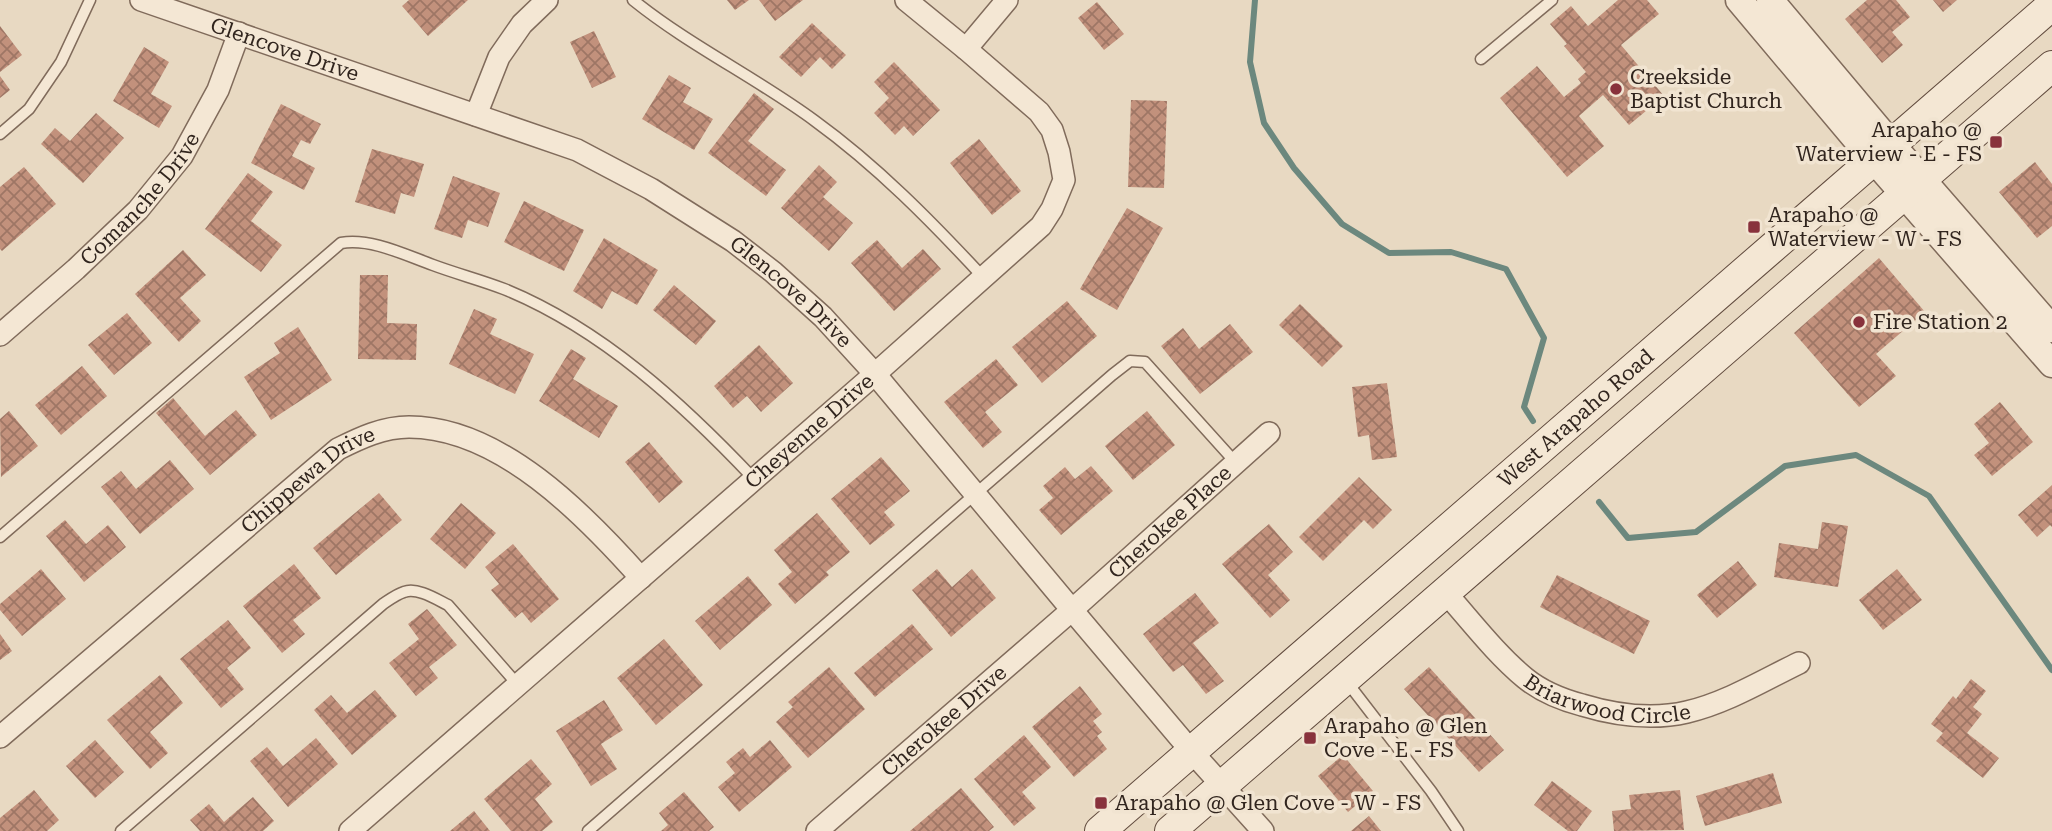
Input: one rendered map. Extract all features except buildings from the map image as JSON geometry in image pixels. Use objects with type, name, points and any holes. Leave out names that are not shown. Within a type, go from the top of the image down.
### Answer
[{"type":"main road","name":"West Arapaho Road","points":[[1100,831],[2052,5]]},
{"type":"main road","points":[[1170,831],[2052,66]]},
{"type":"main road","points":[[1446,592],[1436,568],[1438,561],[1519,489],[1539,451]]},
{"type":"street","name":"Glencove Drive","points":[[141,0],[577,150],[652,188],[733,242],[773,272],[823,317],[875,374],[1192,752],[1264,831]]},
{"type":"street","points":[[476,115],[499,57],[522,24],[547,0]]},
{"type":"street","name":"Cheyenne Drive","points":[[350,831],[1041,226],[1064,180],[1052,130],[1039,112],[906,0]]},
{"type":"street","points":[[966,49],[1007,0]]},
{"type":"street","points":[[1762,4],[1913,187],[2042,321],[2052,364]]},
{"type":"street","name":"Comanche Drive","points":[[0,335],[76,269],[138,210],[182,156],[218,90],[239,33]]},
{"type":"street","name":"Chippewa Drive","points":[[0,737],[338,449],[368,434],[407,427],[445,430],[468,437],[514,463],[560,496],[601,533],[641,578]]},
{"type":"street","name":"Cherokee Place","points":[[1072,610],[1269,433]]},
{"type":"street","name":"Briarwood Circle","points":[[1446,592],[1527,679],[1563,700],[1611,714],[1654,715],[1687,712],[1735,695],[1799,663]]},
{"type":"street","name":"Cherokee Drive","points":[[817,831],[1072,610]]},
{"type":"lane","points":[[0,134],[29,110],[61,62],[90,0]]},
{"type":"lane","points":[[633,0],[661,22],[817,122],[894,185],[983,277]]},
{"type":"lane","points":[[1481,59],[1552,0]]},
{"type":"lane","points":[[0,537],[341,243],[354,241],[384,247],[505,289],[580,328],[653,383],[717,439],[754,479]]},
{"type":"lane","points":[[588,831],[1130,361],[1145,362],[1236,463]]},
{"type":"lane","points":[[121,831],[383,604],[404,591],[414,591],[435,598],[448,606],[518,685]]},
{"type":"lane","points":[[1345,680],[1431,791],[1458,831]]},
{"type":"waterway","points":[[1255,0],[1250,62],[1264,123],[1294,168],[1342,224],[1389,253],[1451,252],[1506,269],[1544,338],[1524,407],[1533,421]]},
{"type":"waterway","points":[[1599,502],[1628,538],[1696,532],[1785,466],[1856,455],[1929,496],[2052,670]]},
{"type":"place","name":"Creekside Baptist Church","points":[[1616,89]]},
{"type":"place","name":"Arapaho @ Waterview - E - FS","points":[[1996,142]]},
{"type":"place","name":"Arapaho @ Waterview - W - FS","points":[[1754,227]]},
{"type":"place","name":"Fire Station 2","points":[[1859,322]]},
{"type":"place","name":"Arapaho @ Glen Cove - E - FS","points":[[1310,738]]},
{"type":"place","name":"Arapaho @ Glen Cove - W - FS","points":[[1101,803]]}]
